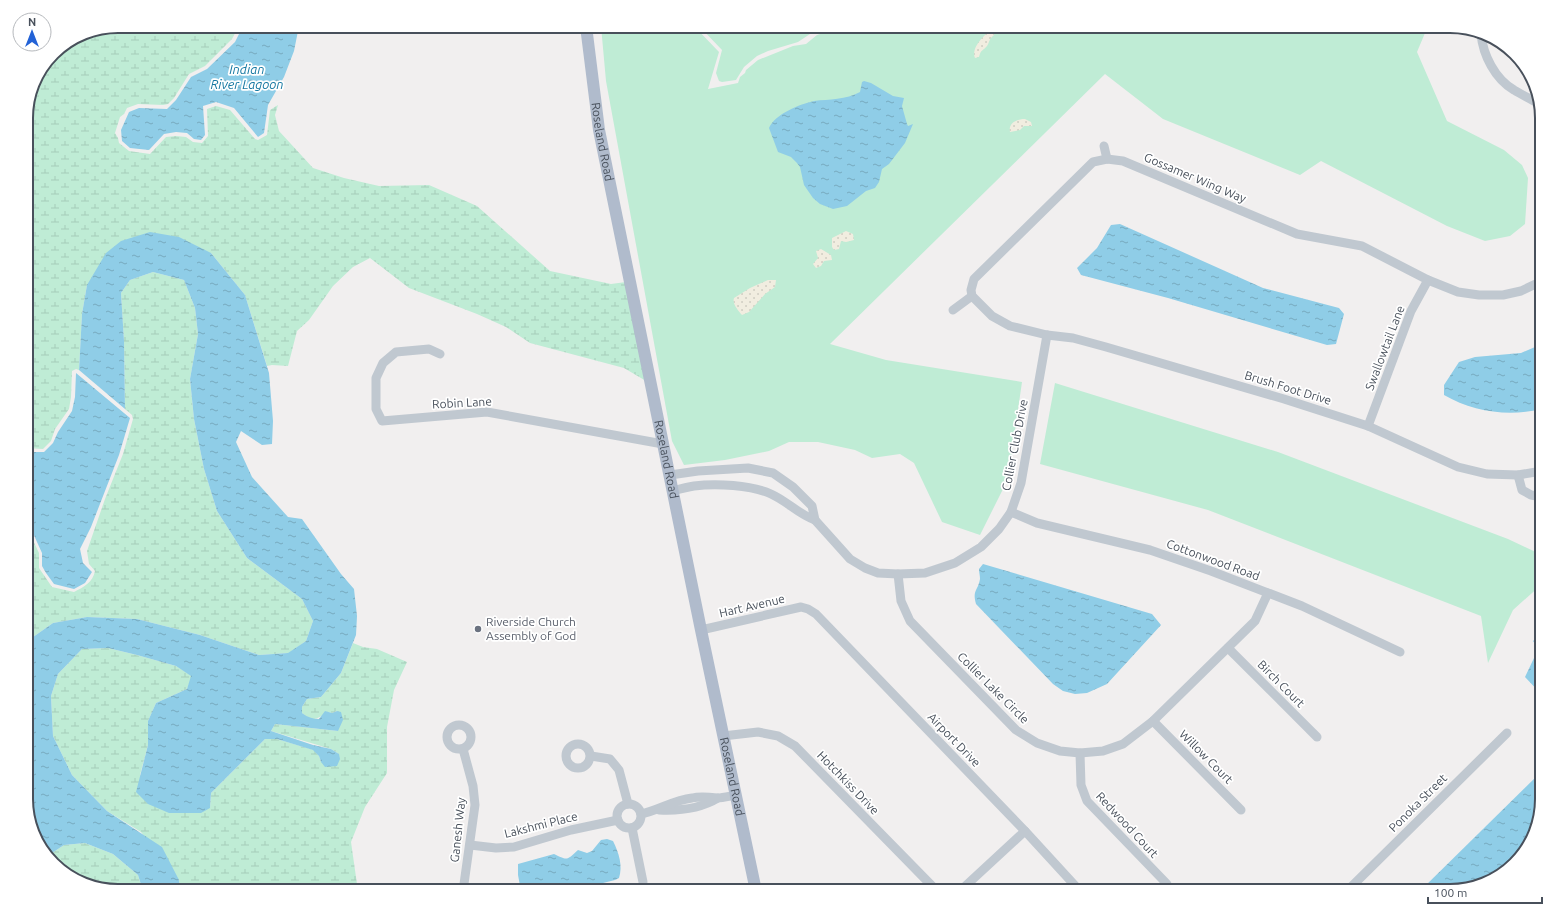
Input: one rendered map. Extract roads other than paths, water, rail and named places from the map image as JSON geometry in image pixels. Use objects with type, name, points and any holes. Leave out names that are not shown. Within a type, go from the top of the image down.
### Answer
[{"type":"main road","name":"Roseland Road","points":[[587,33],[599,130],[755,884]]},
{"type":"street","points":[[1482,39],[1484,51],[1490,64],[1501,80],[1513,90],[1533,101]]},
{"type":"street","points":[[1047,335],[1010,326],[992,316],[972,296],[971,290],[974,279],[1094,162],[1107,159],[1104,146]]},
{"type":"street","name":"Gossamer Wing Way","points":[[1107,159],[1123,161],[1297,234],[1362,246],[1428,280],[1458,292],[1479,296],[1503,295],[1521,291],[1535,284]]},
{"type":"street","name":"Swallowtail Lane","points":[[1368,426],[1411,311],[1428,280]]},
{"type":"street","points":[[953,310],[972,296]]},
{"type":"street","name":"Brush Foot Drive","points":[[1047,335],[1073,338],[1284,399],[1368,426],[1458,466],[1487,474],[1518,475],[1535,472]]},
{"type":"street","name":"Collier Club Drive","points":[[673,491],[694,486],[716,484],[751,488],[770,493],[804,516],[815,520],[850,559],[865,568],[878,573],[925,573],[955,563],[981,547],[999,529],[1011,512],[1022,483],[1047,335]]},
{"type":"street","name":"Robin Lane","points":[[440,354],[429,349],[396,352],[383,363],[376,378],[375,397],[376,409],[382,421],[487,412],[663,444]]},
{"type":"street","name":"Collier Club Drive","points":[[670,475],[715,469],[748,468],[772,473],[793,487],[812,506],[815,520]]},
{"type":"street","points":[[715,469],[716,484]]},
{"type":"street","points":[[1518,475],[1522,490],[1535,496]]},
{"type":"street","name":"Cottonwood Road","points":[[1011,512],[1037,522],[1150,550],[1211,571],[1302,606],[1400,652]]},
{"type":"street","name":"Collier Lake Circle","points":[[898,574],[901,601],[910,621],[1016,730],[1037,743],[1060,750],[1080,753],[1103,750],[1123,744],[1153,721],[1255,621],[1268,593]]},
{"type":"street","name":"Hart Avenue","points":[[701,630],[801,607],[808,609]]},
{"type":"street","name":"Airport Drive","points":[[808,609],[816,614],[1073,884]]},
{"type":"street","name":"Birch Court","points":[[1228,648],[1317,737]]},
{"type":"street","name":"Willow Court","points":[[1153,721],[1241,810]]},
{"type":"street","name":"Hotchkiss Drive","points":[[723,736],[758,732],[778,736],[795,746],[930,884]]},
{"type":"street","name":"Ponoka Street","points":[[1354,884],[1507,733]]},
{"type":"street","name":"Ganesh Way","points":[[463,749],[473,786],[475,805],[464,884]]},
{"type":"street","name":"Redwood Court","points":[[1080,753],[1081,785],[1087,801],[1167,884]]},
{"type":"street","points":[[591,756],[610,759],[619,770],[628,804]]},
{"type":"street","points":[[641,814],[658,810],[683,800],[702,801],[736,795]]},
{"type":"street","points":[[683,800],[685,810]]},
{"type":"street","points":[[658,810],[685,810],[702,801]]},
{"type":"street","points":[[628,804],[635,805],[641,814],[640,822],[632,828],[622,826],[618,820],[619,809],[628,804]]},
{"type":"street","name":"Lakshmi Place","points":[[470,845],[496,848],[514,847],[571,830],[618,820]]},
{"type":"street","points":[[632,828],[642,882]]},
{"type":"street","points":[[967,884],[1024,831]]},
{"type":"water","name":"Indian River Lagoon","points":[[240,33],[298,33],[294,51],[284,77],[268,105],[264,133],[258,137],[234,108],[216,102],[203,106],[205,135],[201,140],[194,139],[187,133],[176,132],[164,134],[149,150],[130,148],[122,141],[121,130],[129,112],[139,108],[167,109],[176,100],[191,77],[207,69],[235,42]]},
{"type":"water","points":[[864,81],[871,83],[893,96],[904,98],[902,106],[907,124],[908,126],[913,124],[905,143],[889,164],[882,169],[879,182],[875,188],[866,191],[847,206],[833,209],[820,204],[813,198],[804,185],[800,167],[791,157],[778,152],[769,128],[777,118],[795,107],[814,101],[837,99],[855,95],[860,92],[862,82]]},
{"type":"water","points":[[1120,224],[1263,288],[1339,308],[1344,314],[1336,344],[1327,345],[1168,298],[1081,275],[1077,268],[1097,248],[1111,225]]},
{"type":"water","points":[[150,232],[179,237],[211,253],[245,295],[269,373],[273,421],[272,444],[262,445],[241,431],[236,442],[252,477],[288,517],[302,519],[341,574],[354,589],[357,616],[356,635],[341,673],[321,697],[307,699],[302,707],[302,713],[315,719],[319,719],[325,711],[332,713],[337,711],[341,712],[343,720],[338,731],[275,724],[271,731],[313,745],[331,749],[339,754],[340,759],[337,766],[325,767],[319,756],[313,750],[277,739],[265,739],[211,793],[210,808],[201,813],[169,813],[148,804],[136,792],[148,745],[148,721],[156,703],[187,689],[191,676],[176,666],[108,648],[82,649],[58,674],[51,696],[53,736],[72,775],[107,811],[162,847],[179,880],[179,884],[141,884],[138,875],[113,854],[85,843],[64,845],[52,853],[47,846],[38,826],[33,804],[33,637],[53,623],[87,617],[137,619],[200,635],[259,655],[288,653],[306,641],[313,621],[302,599],[247,558],[217,511],[204,469],[194,419],[190,379],[198,334],[195,308],[184,280],[153,272],[130,280],[121,293],[124,341],[125,409],[79,370],[82,314],[87,285],[106,253],[121,241]]},
{"type":"water","points":[[1535,347],[1535,410],[1504,413],[1479,409],[1455,401],[1444,395],[1444,385],[1459,362],[1475,357],[1521,353]]},
{"type":"water","points":[[76,373],[130,418],[119,455],[91,527],[80,549],[83,563],[92,572],[85,583],[74,589],[54,584],[42,566],[42,553],[33,533],[33,452],[44,452],[53,443],[58,432],[72,411],[75,397]]},
{"type":"water","points":[[983,564],[1152,614],[1161,625],[1107,684],[1087,693],[1075,694],[1063,691],[1053,684],[976,604],[975,593],[980,579],[979,569]]},
{"type":"water","points":[[1535,657],[1535,688],[1525,677]]},
{"type":"water","points":[[1535,778],[1534,810],[1529,831],[1524,841],[1510,859],[1492,873],[1482,878],[1461,883],[1427,884]]},
{"type":"water","points":[[607,839],[613,841],[619,855],[621,869],[619,878],[599,884],[520,884],[518,864],[554,854],[562,858],[569,858],[578,850],[587,853],[592,851],[601,840]]},
{"type":"place","name":"Riverside Church Assembly of God","points":[[478,629]]}]
